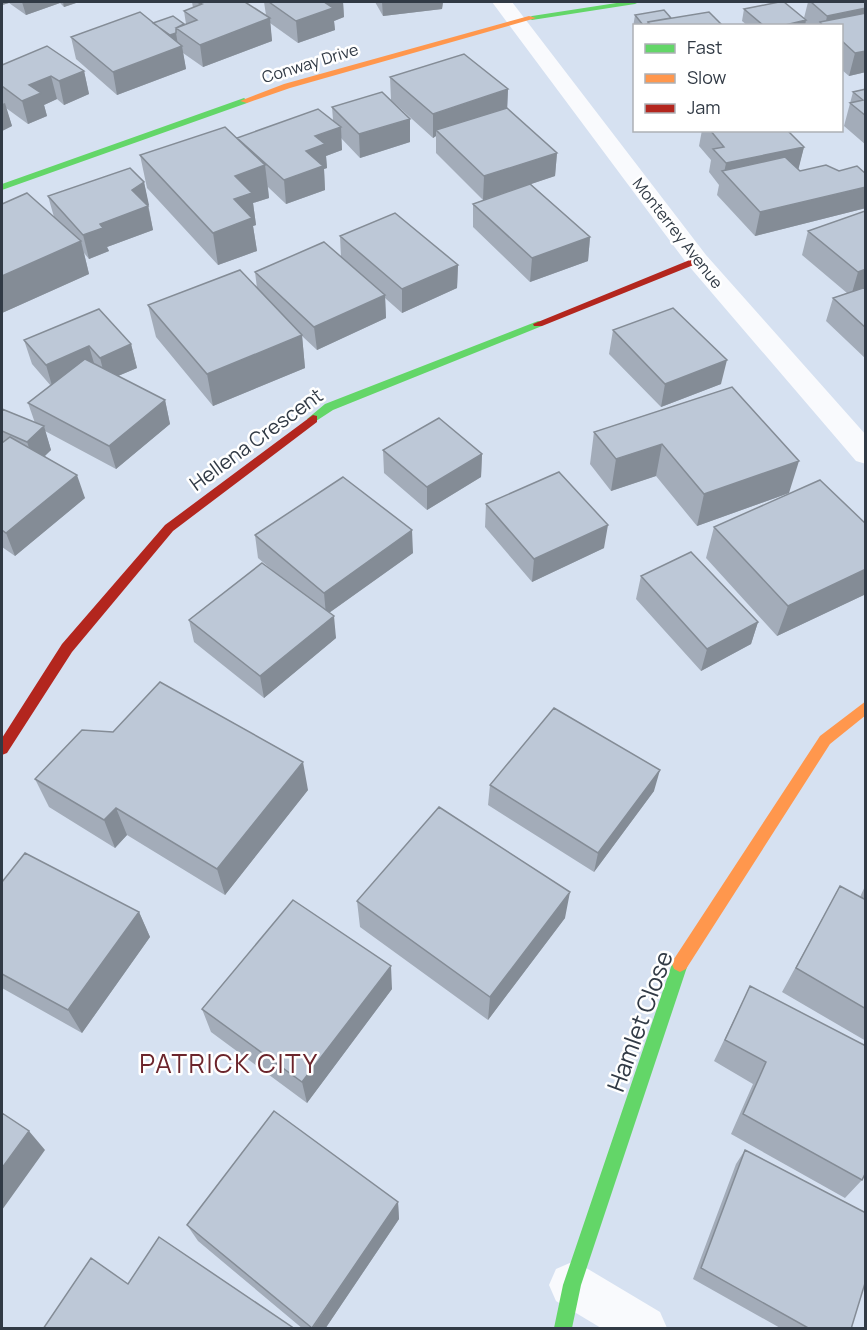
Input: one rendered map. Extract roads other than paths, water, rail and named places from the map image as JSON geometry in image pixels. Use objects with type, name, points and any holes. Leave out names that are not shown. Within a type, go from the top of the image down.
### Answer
[{"type":"street","name":"Conway Drive","points":[[2,187],[287,86],[509,11],[635,2]]},
{"type":"street","name":"Monterrey Avenue","points":[[509,11],[696,260],[866,454]]},
{"type":"street","name":"Hellena Crescent","points":[[2,749],[67,648],[169,528],[329,407],[696,260]]},
{"type":"street","name":"Hamlet Close","points":[[563,1329],[572,1285],[680,963],[825,740],[866,706]]},
{"type":"street","points":[[572,1285],[644,1329]]},
{"type":"district","name":"PATRICK CITY","points":[[229,1063]]}]
